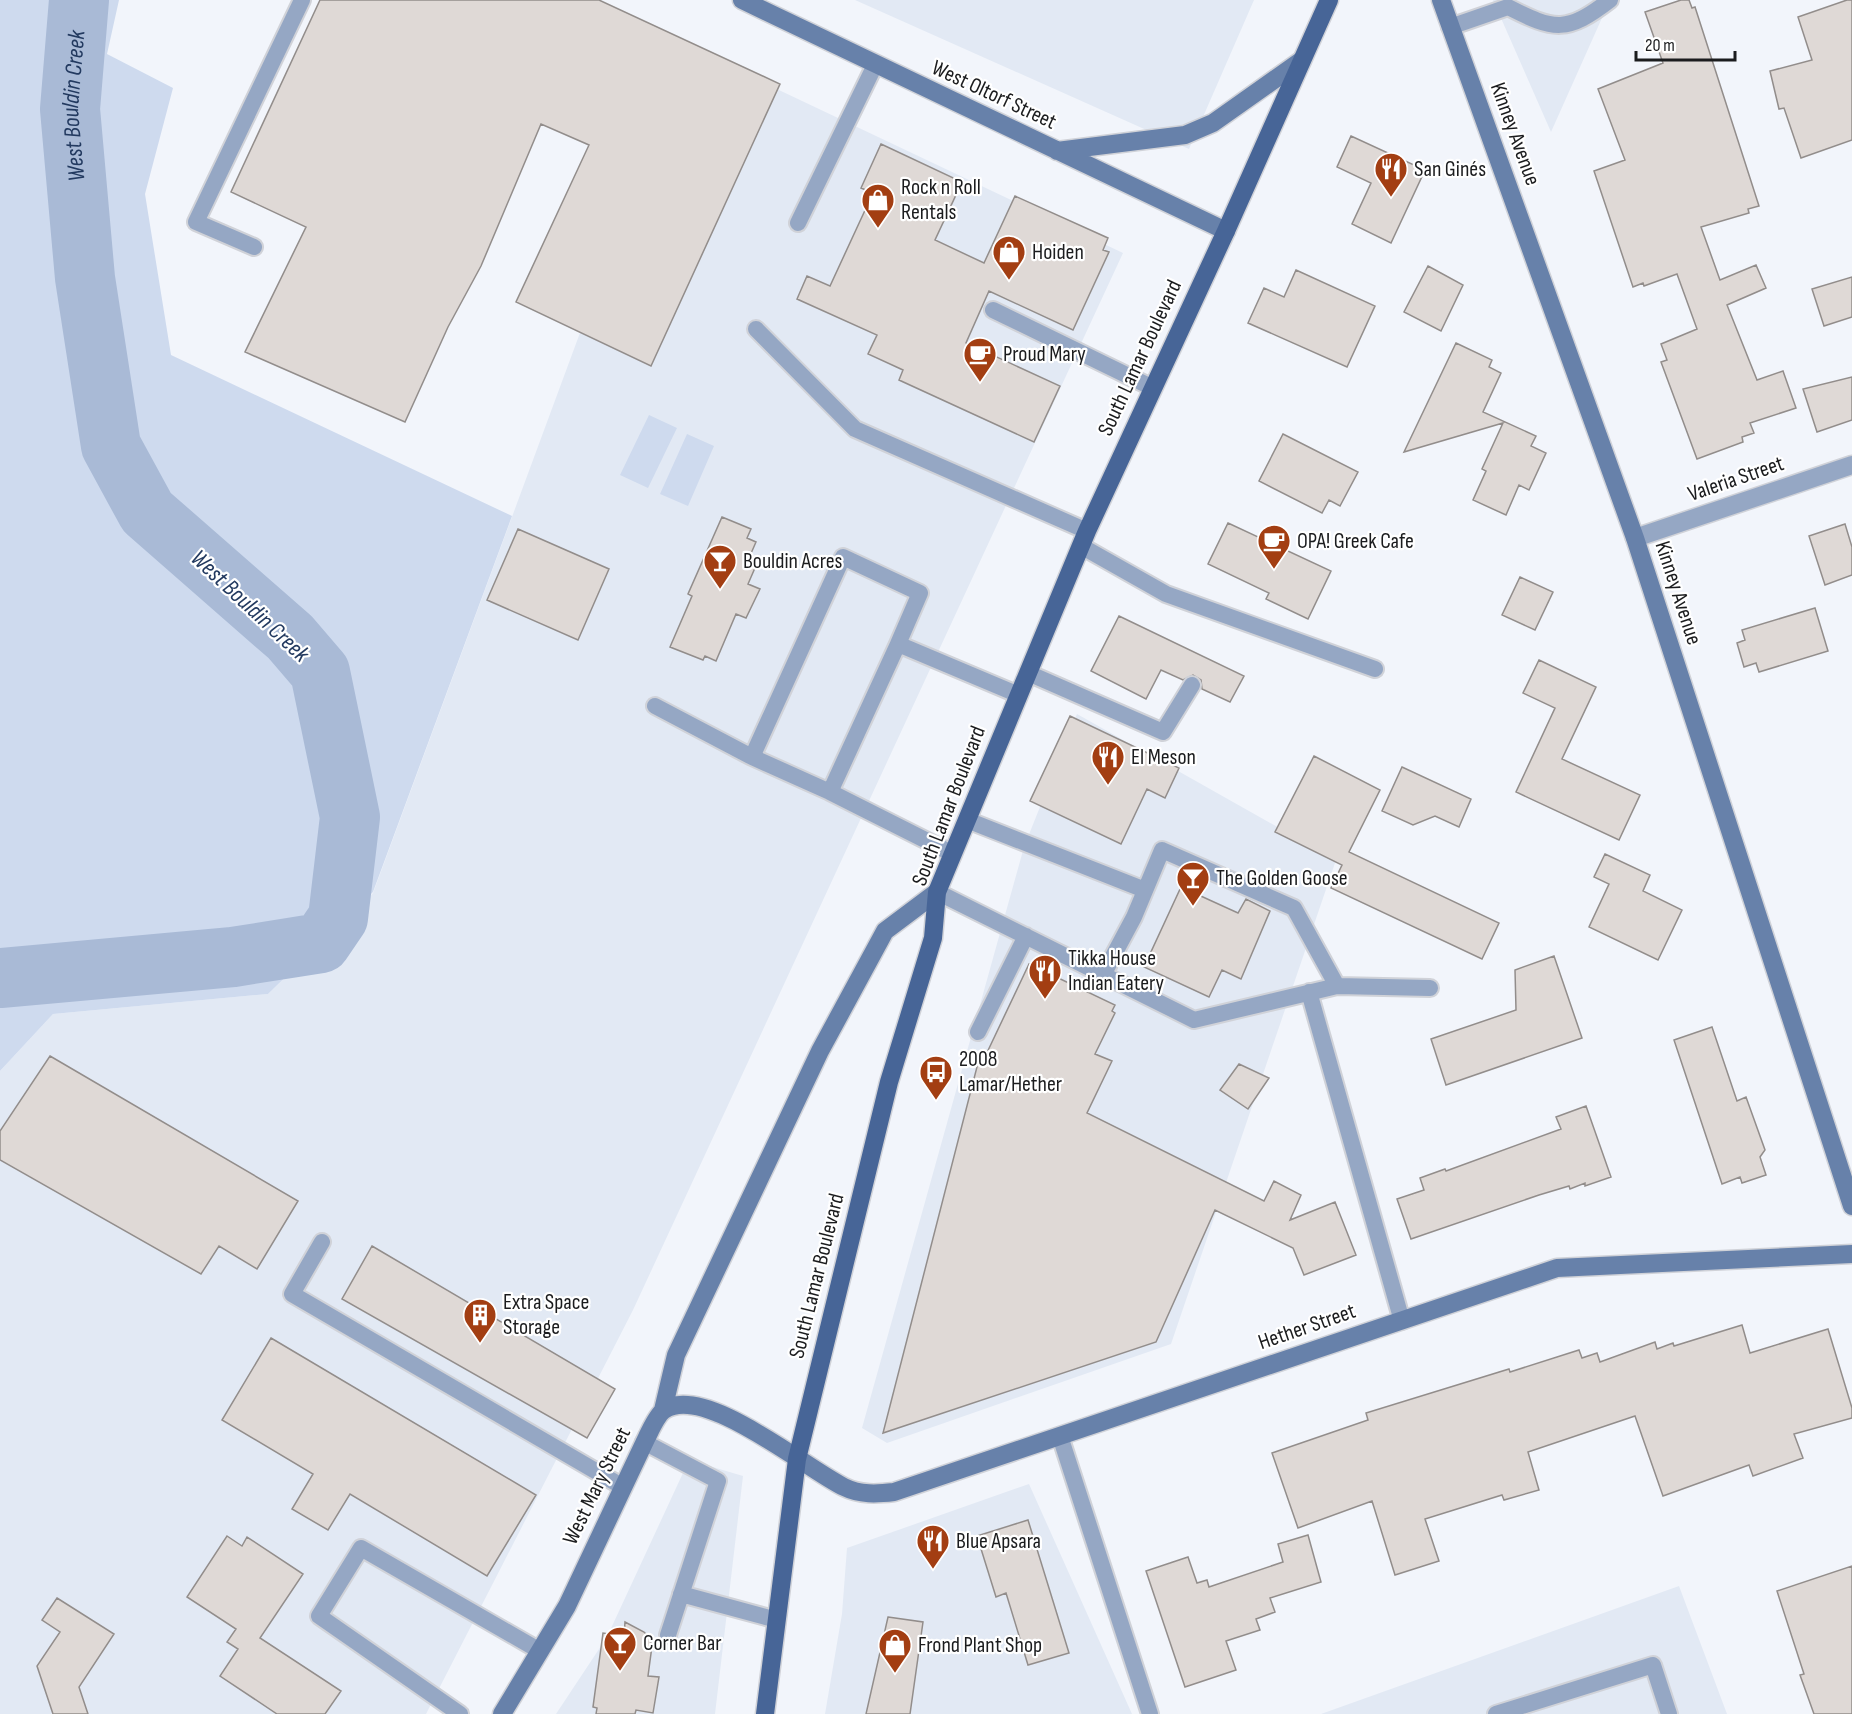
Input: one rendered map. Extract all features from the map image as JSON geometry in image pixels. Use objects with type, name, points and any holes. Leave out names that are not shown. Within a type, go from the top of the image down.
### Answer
[{"type":"main road","name":"South Lamar Boulevard","points":[[765,1714],[797,1459],[889,1082],[933,938],[937,892],[1084,539],[1226,231],[1329,0]]},
{"type":"street","name":"West Oltorf Street","points":[[742,0],[1226,231]]},
{"type":"street","name":"Kinney Avenue","points":[[1441,0],[1635,538],[1852,1206]]},
{"type":"street","points":[[1056,151],[1185,135],[1213,123],[1302,60]]},
{"type":"street","name":"Valeria Street","points":[[1635,538],[1852,465]]},
{"type":"street","name":"West Mary Street","points":[[502,1714],[567,1606],[644,1442],[663,1410],[676,1355],[820,1051],[885,931],[937,892]]},
{"type":"street","name":"Hether Street","points":[[797,1459],[846,1488],[871,1494],[894,1492],[1557,1268],[1852,1254]]},
{"type":"street","points":[[663,1410],[684,1402],[717,1411],[797,1459]]},
{"type":"lane","points":[[254,247],[196,222],[302,0]]},
{"type":"lane","points":[[1450,27],[1508,7],[1543,25],[1572,24],[1610,0]]},
{"type":"lane","points":[[798,223],[875,65]]},
{"type":"lane","points":[[993,310],[1153,388]]},
{"type":"lane","points":[[756,329],[855,429],[1084,539],[1166,594],[1375,669]]},
{"type":"lane","points":[[752,757],[843,557],[920,593],[830,792]]},
{"type":"lane","points":[[898,644],[1019,695]]},
{"type":"lane","points":[[1028,673],[1163,732],[1192,685]]},
{"type":"lane","points":[[655,706],[752,757],[830,792],[953,854]]},
{"type":"lane","points":[[967,820],[1145,890]]},
{"type":"lane","points":[[1103,975],[1134,917],[1162,850],[1294,908],[1337,986]]},
{"type":"lane","points":[[937,892],[1194,1020],[1337,986],[1430,987]]},
{"type":"lane","points":[[978,1032],[1026,936]]},
{"type":"lane","points":[[1310,992],[1402,1321]]},
{"type":"lane","points":[[322,1242],[292,1294],[623,1487]]},
{"type":"lane","points":[[1060,1436],[1150,1714]]},
{"type":"lane","points":[[644,1442],[718,1481],[668,1635]]},
{"type":"lane","points":[[460,1714],[319,1616],[361,1548],[540,1651]]},
{"type":"lane","points":[[681,1594],[777,1620]]},
{"type":"lane","points":[[1496,1714],[1653,1665],[1669,1714]]},
{"type":"shaded area","points":[[0,0],[119,0],[107,54],[173,88],[145,194],[171,355],[512,516],[373,892],[268,994],[53,1014],[0,1071]]},
{"type":"shaded area","points":[[855,0],[1254,0],[1189,149]]},
{"type":"shaded area","points":[[1493,0],[1610,0],[1551,132]]},
{"type":"shaded area","points":[[686,46],[1123,253],[633,1310],[426,1714],[0,1714],[0,1071],[53,1014],[268,994],[373,893]]},
{"type":"shaded area","points":[[649,415],[677,428],[648,488],[620,475]]},
{"type":"shaded area","points":[[687,434],[714,446],[688,506],[660,494]]},
{"type":"shaded area","points":[[1077,714],[1336,860],[1171,1344],[887,1443],[862,1428],[1024,847]]},
{"type":"shaded area","points":[[689,1460],[743,1476],[715,1714],[556,1714],[607,1637]]},
{"type":"shaded area","points":[[1029,1484],[1132,1714],[825,1714],[842,1614],[847,1548]]},
{"type":"shaded area","points":[[1679,1586],[1727,1714],[1321,1714]]},
{"type":"building","points":[[320,0],[599,0],[780,84],[651,366],[516,302],[589,145],[541,124],[481,266],[448,327],[405,422],[245,352],[306,227],[231,192]]},
{"type":"building","points":[[1681,0],[1689,0],[1692,8],[1695,7],[1759,206],[1748,209],[1749,213],[1701,227],[1720,280],[1756,265],[1766,288],[1727,305],[1757,380],[1783,371],[1796,408],[1750,423],[1754,433],[1742,437],[1743,442],[1697,459],[1661,362],[1667,360],[1661,344],[1697,329],[1677,274],[1644,286],[1643,283],[1633,287],[1594,171],[1625,160],[1598,89],[1663,63],[1645,12]]},
{"type":"building","points":[[1852,0],[1852,140],[1801,158],[1784,108],[1779,109],[1770,71],[1812,60],[1798,17]]},
{"type":"building","points":[[1351,136],[1425,170],[1391,243],[1352,224],[1371,183],[1337,167]]},
{"type":"building","points":[[881,144],[962,182],[935,240],[984,263],[1015,196],[1108,238],[1103,250],[1109,252],[1073,330],[989,291],[966,343],[1060,386],[1034,442],[899,380],[903,370],[868,354],[877,335],[797,299],[807,276],[830,286],[873,193],[861,188]]},
{"type":"building","points":[[1428,266],[1463,285],[1441,331],[1404,312]]},
{"type":"building","points":[[1296,270],[1375,306],[1347,367],[1248,323],[1264,288],[1284,297]]},
{"type":"building","points":[[1852,277],[1852,317],[1824,326],[1812,289]]},
{"type":"building","points":[[1456,343],[1492,360],[1489,367],[1501,373],[1483,412],[1536,436],[1531,446],[1546,453],[1529,490],[1519,485],[1506,515],[1473,500],[1486,471],[1482,469],[1503,423],[1404,452]]},
{"type":"building","points":[[1852,377],[1852,420],[1817,432],[1803,389]]},
{"type":"building","points":[[1283,434],[1358,472],[1340,506],[1329,500],[1322,513],[1259,481]]},
{"type":"building","name":"Bouldin Acres","points":[[722,517],[751,529],[747,538],[756,542],[749,558],[758,561],[748,584],[760,589],[746,618],[736,614],[716,661],[705,656],[703,660],[670,647],[692,596],[688,594]]},
{"type":"building","name":"OPA! Greek Cafe","points":[[1228,523],[1331,571],[1308,619],[1266,599],[1269,593],[1208,564]]},
{"type":"building","points":[[1845,524],[1852,547],[1852,575],[1825,585],[1809,536]]},
{"type":"building","points":[[518,529],[609,569],[578,640],[487,600]]},
{"type":"building","points":[[1520,577],[1553,592],[1535,630],[1502,615]]},
{"type":"building","points":[[1815,608],[1828,651],[1759,672],[1756,663],[1744,667],[1737,643],[1745,640],[1742,630]]},
{"type":"building","points":[[1119,616],[1244,676],[1230,702],[1202,689],[1201,680],[1193,675],[1183,680],[1161,670],[1146,699],[1091,671]]},
{"type":"building","points":[[1539,660],[1596,687],[1562,759],[1640,795],[1619,840],[1516,792],[1555,708],[1523,693]]},
{"type":"building","points":[[1070,716],[1179,768],[1165,798],[1147,789],[1121,844],[1030,801]]},
{"type":"building","points":[[1314,756],[1380,790],[1349,852],[1499,923],[1482,959],[1331,888],[1342,865],[1275,832]]},
{"type":"building","points":[[1402,767],[1471,799],[1459,827],[1435,816],[1413,825],[1382,811]]},
{"type":"building","points":[[1605,854],[1650,875],[1643,891],[1682,910],[1658,960],[1589,927],[1609,884],[1594,877]]},
{"type":"building","points":[[1181,887],[1238,913],[1246,899],[1270,911],[1241,979],[1222,970],[1209,997],[1144,967]]},
{"type":"building","points":[[1554,956],[1582,1038],[1446,1085],[1431,1039],[1516,1010],[1515,970]]},
{"type":"building","points":[[1029,964],[1115,1005],[1112,1011],[1115,1013],[1095,1054],[1112,1061],[1087,1113],[1264,1201],[1274,1181],[1301,1195],[1290,1220],[1335,1202],[1356,1255],[1304,1275],[1293,1248],[1215,1210],[1156,1342],[883,1433],[979,1059],[983,1061]]},
{"type":"building","points":[[1712,1027],[1737,1101],[1746,1097],[1765,1150],[1760,1157],[1766,1175],[1742,1183],[1740,1177],[1722,1184],[1674,1040]]},
{"type":"building","points":[[50,1056],[298,1201],[257,1269],[219,1246],[201,1274],[0,1160],[0,1131]]},
{"type":"building","points":[[1239,1064],[1269,1078],[1248,1109],[1220,1090]]},
{"type":"building","points":[[1586,1106],[1611,1177],[1585,1186],[1585,1183],[1570,1189],[1569,1186],[1539,1195],[1411,1239],[1397,1199],[1424,1190],[1420,1178],[1445,1169],[1446,1171],[1561,1129],[1556,1117]]},
{"type":"building","name":"Extra Space Storage","points":[[372,1246],[615,1389],[587,1438],[342,1299]]},
{"type":"building","points":[[1742,1325],[1750,1353],[1828,1329],[1852,1408],[1852,1418],[1794,1434],[1803,1458],[1753,1476],[1749,1465],[1663,1496],[1635,1416],[1528,1452],[1539,1490],[1504,1500],[1502,1495],[1425,1519],[1439,1561],[1395,1575],[1372,1501],[1298,1528],[1272,1453],[1368,1420],[1366,1413],[1509,1369],[1510,1372],[1579,1350],[1582,1358],[1597,1353],[1600,1362],[1655,1342],[1657,1349],[1673,1343],[1674,1346]]},
{"type":"building","points":[[271,1338],[536,1495],[487,1576],[350,1494],[328,1530],[292,1509],[313,1474],[222,1420]]},
{"type":"building","points":[[1028,1520],[1069,1653],[1028,1665],[1006,1593],[996,1597],[977,1536]]},
{"type":"building","points":[[1308,1535],[1321,1582],[1270,1598],[1275,1612],[1256,1619],[1260,1630],[1226,1641],[1236,1670],[1185,1687],[1146,1571],[1188,1557],[1197,1583],[1207,1580],[1209,1587],[1283,1562],[1278,1544]]},
{"type":"building","points":[[227,1536],[242,1546],[247,1537],[303,1574],[260,1638],[341,1691],[325,1714],[277,1714],[220,1676],[238,1649],[227,1642],[236,1629],[187,1597]]},
{"type":"building","points":[[1852,1566],[1852,1714],[1814,1714],[1800,1675],[1804,1674],[1777,1591]]},
{"type":"building","points":[[57,1598],[114,1634],[79,1687],[88,1714],[53,1714],[37,1666],[60,1632],[42,1620]]},
{"type":"building","name":"Frond Plant Shop","points":[[888,1617],[923,1622],[910,1714],[866,1714]]},
{"type":"building","name":"Corner Bar","points":[[625,1622],[644,1632],[650,1638],[652,1646],[648,1676],[659,1677],[653,1713],[636,1710],[635,1714],[596,1714],[597,1708],[593,1707],[603,1633],[624,1636]]},
{"type":"waterway","name":"West Bouldin Creek","points":[[0,978],[233,957],[321,943],[338,918],[350,817],[320,672],[290,637],[147,512],[111,446],[85,278],[70,109],[79,0]]},
{"type":"place","name":"San Ginés","points":[[1391,198]]},
{"type":"place","name":"Rock n Roll Rentals","points":[[878,229]]},
{"type":"place","name":"Hoiden","points":[[1009,281]]},
{"type":"place","name":"Proud Mary","points":[[980,383]]},
{"type":"place","name":"OPA! Greek Cafe","points":[[1274,570]]},
{"type":"place","name":"Bouldin Acres","points":[[720,590]]},
{"type":"place","name":"El Meson","points":[[1108,786]]},
{"type":"place","name":"The Golden Goose","points":[[1193,907]]},
{"type":"place","name":"Tikka House Indian Eatery","points":[[1045,1000]]},
{"type":"place","name":"2008 Lamar/Hether","points":[[936,1101]]},
{"type":"place","name":"Extra Space Storage","points":[[480,1344]]},
{"type":"place","name":"Blue Apsara","points":[[933,1570]]},
{"type":"place","name":"Corner Bar","points":[[620,1672]]},
{"type":"place","name":"Frond Plant Shop","points":[[895,1674]]}]
